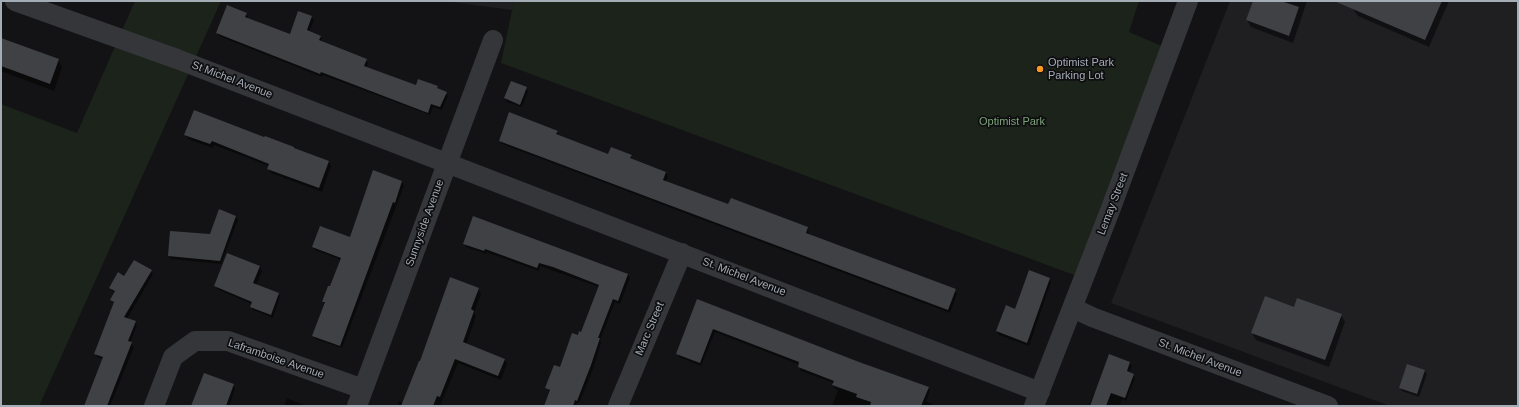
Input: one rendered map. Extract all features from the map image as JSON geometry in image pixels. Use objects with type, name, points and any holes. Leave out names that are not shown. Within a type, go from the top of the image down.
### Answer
[{"type":"street","name":"St Michel Avenue","points":[[15,1],[178,59],[447,164]]},
{"type":"street","name":"Lemay Street","points":[[1037,399],[1073,308],[1188,1]]},
{"type":"street","name":"Sunnyside Avenue","points":[[360,397],[493,40]]},
{"type":"street","name":"St. Michel Avenue","points":[[447,164],[682,253],[1037,399]]},
{"type":"street","name":"Marc Street","points":[[618,406],[682,253]]},
{"type":"street","name":"St. Michel Avenue","points":[[1073,308],[1092,317],[1328,406]]},
{"type":"street","name":"Laframboise Avenue","points":[[154,406],[173,357],[196,341],[228,341],[360,397]]},
{"type":"shaded area","points":[[444,1],[514,1],[512,10]]},
{"type":"shaded area","points":[[1230,1],[1518,1],[1518,406],[1390,406],[1111,303]]},
{"type":"green space","points":[[135,1],[221,1],[39,406],[1,406],[1,104],[77,133]]},
{"type":"green space","name":"Optimist Park","points":[[514,1],[1139,1],[1129,32],[1171,50],[1085,279],[501,63]]},
{"type":"building","points":[[1253,1],[1281,1],[1299,7],[1289,36],[1246,20]]},
{"type":"building","points":[[1334,1],[1442,1],[1425,40]]},
{"type":"building","points":[[227,5],[247,13],[245,17],[290,34],[298,11],[312,16],[307,30],[321,36],[319,40],[367,59],[364,66],[416,85],[418,79],[438,86],[437,88],[447,92],[440,107],[431,104],[428,113],[321,72],[320,74],[216,33]]},
{"type":"building","points":[[1,38],[59,59],[50,84],[1,66]]},
{"type":"building","points":[[511,81],[527,87],[520,105],[504,98]]},
{"type":"building","points":[[194,110],[329,161],[319,188],[267,169],[269,164],[212,141],[210,144],[184,135]]},
{"type":"building","points":[[509,112],[558,131],[556,134],[608,154],[611,147],[632,155],[630,158],[666,172],[663,180],[728,204],[731,198],[808,227],[806,233],[956,289],[948,310],[499,141]]},
{"type":"building","points":[[373,170],[402,181],[340,346],[312,336],[325,302],[322,302],[341,258],[312,247],[320,226],[350,237]]},
{"type":"building","points":[[219,209],[236,216],[220,261],[168,256],[170,231],[210,234]]},
{"type":"building","points":[[473,216],[628,274],[618,301],[613,299],[598,338],[600,338],[591,365],[577,401],[575,400],[573,406],[544,406],[550,390],[545,388],[554,365],[560,367],[572,333],[578,335],[579,331],[581,332],[599,285],[553,267],[539,263],[537,268],[485,249],[484,251],[463,244]]},
{"type":"building","points":[[227,253],[260,266],[253,283],[279,293],[271,315],[250,307],[252,302],[214,286]]},
{"type":"building","points":[[134,260],[152,270],[124,317],[136,321],[128,341],[132,342],[107,406],[84,406],[103,357],[94,354],[114,302],[110,300],[115,291],[109,288],[118,272],[124,276]]},
{"type":"building","points":[[1029,270],[1050,278],[1027,343],[996,331],[1006,305],[1015,309]]},
{"type":"building","points":[[450,277],[479,288],[471,309],[474,311],[463,342],[505,359],[498,376],[455,359],[440,397],[437,396],[433,406],[401,406],[420,361]]},
{"type":"building","points":[[1265,296],[1294,307],[1297,298],[1342,314],[1325,360],[1251,333]]},
{"type":"building","points":[[697,299],[859,362],[929,387],[921,406],[870,406],[871,402],[856,397],[857,394],[832,385],[834,381],[798,367],[799,362],[713,329],[700,363],[676,354]]},
{"type":"building","points":[[1109,354],[1130,362],[1127,371],[1134,374],[1125,398],[1111,393],[1106,406],[1090,406]]},
{"type":"building","points":[[1407,364],[1425,370],[1417,394],[1399,388]]},
{"type":"building","points":[[204,373],[234,384],[226,406],[191,406]]},
{"type":"place","name":"Optimist Park Parking Lot","points":[[1040,69]]}]
